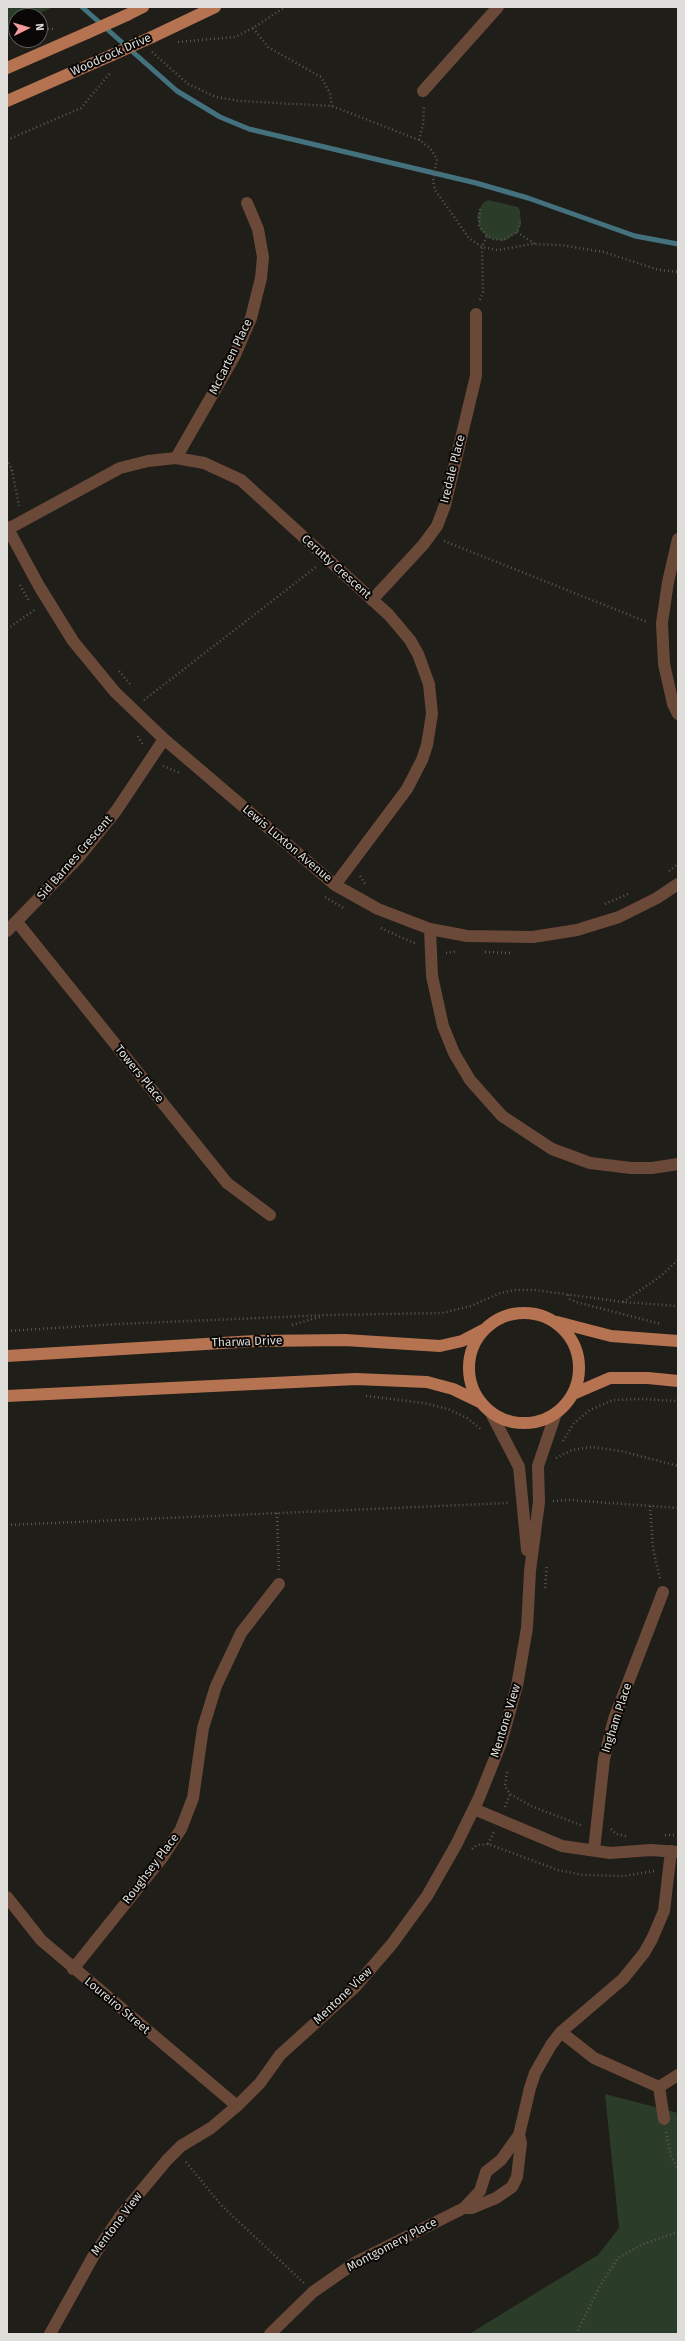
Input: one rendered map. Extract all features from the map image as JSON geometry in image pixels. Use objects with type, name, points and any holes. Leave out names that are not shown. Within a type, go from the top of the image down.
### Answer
[{"type":"main road","points":[[7,68],[144,7]]},
{"type":"main road","name":"Woodcock Drive","points":[[7,101],[112,55],[149,42],[214,7]]},
{"type":"main road","points":[[550,1319],[564,1330],[575,1349],[578,1360],[578,1378],[573,1394],[556,1413],[540,1421],[523,1423],[506,1421],[491,1413],[480,1402],[471,1385],[468,1366],[472,1346],[483,1330],[498,1319],[515,1313],[533,1313],[611,1336],[678,1341]]},
{"type":"main road","name":"Tharwa Drive","points":[[7,1356],[255,1341],[345,1340],[440,1346],[462,1341],[483,1330]]},
{"type":"main road","points":[[573,1394],[610,1378],[648,1378],[678,1381]]},
{"type":"main road","points":[[7,1396],[356,1379],[427,1382],[453,1389],[480,1402]]},
{"type":"street","points":[[423,91],[498,7]]},
{"type":"street","name":"McCarten Place","points":[[176,458],[234,357],[251,318],[261,278],[263,257],[258,229],[248,203]]},
{"type":"street","name":"Iredale Place","points":[[372,600],[431,534],[437,526],[445,505],[476,376],[476,314]]},
{"type":"street","name":"Cerutty Crescent","points":[[7,528],[120,468],[148,461],[176,458],[204,463],[241,480],[261,496],[326,560],[389,615],[410,640],[418,654],[429,684],[432,714],[425,753],[407,789],[335,885]]},
{"type":"street","name":"Lewis Luxton Avenue","points":[[7,528],[39,586],[73,641],[115,692],[164,740],[335,885],[378,909],[430,929],[489,938],[533,937],[577,930],[619,917],[657,898],[678,884]]},
{"type":"street","points":[[678,539],[668,582],[662,623],[664,664],[673,704],[678,714]]},
{"type":"street","name":"Sid Barnes Crescent","points":[[7,931],[79,857],[116,811],[164,740]]},
{"type":"street","name":"Towers Place","points":[[17,922],[227,1183],[270,1215]]},
{"type":"street","points":[[430,929],[434,992],[443,1026],[454,1053],[480,1094],[502,1116],[552,1149],[590,1163],[631,1168],[652,1168],[678,1164]]},
{"type":"street","name":"Mentone View","points":[[491,1413],[519,1467],[530,1571]]},
{"type":"street","name":"Mentone View","points":[[50,2334],[94,2255],[122,2214],[162,2166],[181,2146],[211,2128],[237,2106],[260,2083],[280,2055],[355,1987],[392,1944],[427,1896],[456,1845],[474,1809],[501,1743],[518,1686],[527,1628],[530,1571],[539,1502],[538,1466],[556,1413]]},
{"type":"street","name":"Roughsey Place","points":[[73,1969],[162,1858],[181,1829],[193,1798],[203,1728],[216,1686],[241,1633],[279,1584]]},
{"type":"street","name":"Ingham Place","points":[[594,1850],[604,1759],[614,1719],[663,1592]]},
{"type":"street","points":[[474,1809],[562,1846],[629,1853],[651,1850],[675,1852]]},
{"type":"street","name":"Montgomery Place","points":[[270,2334],[313,2292],[367,2256],[464,2208],[480,2191],[486,2172],[501,2160],[519,2135],[530,2088],[535,2074],[551,2045],[561,2032],[623,1979],[644,1953],[664,1911],[669,1870],[675,1852]]},
{"type":"street","name":"Loureiro Street","points":[[7,1897],[41,1940],[73,1969],[237,2106]]},
{"type":"street","points":[[561,2032],[594,2058],[659,2087]]},
{"type":"street","points":[[659,2087],[678,2075]]},
{"type":"street","points":[[659,2087],[664,2119]]},
{"type":"street","name":"Montgomery Place","points":[[464,2208],[472,2208],[496,2198],[512,2187],[517,2177],[521,2143],[519,2135]]},
{"type":"path","points":[[172,42],[235,37],[253,28],[285,7]]},
{"type":"path","points":[[253,28],[268,47],[321,76],[330,93],[332,106]]},
{"type":"path","points":[[149,42],[188,84],[216,97],[240,101],[332,106],[419,140],[430,148],[437,159],[433,181],[434,190],[469,238],[482,247],[498,250],[535,244],[561,245],[604,252],[659,270],[678,272]]},
{"type":"path","points":[[7,140],[81,108],[116,67]]},
{"type":"path","points":[[419,140],[424,124],[423,91]]},
{"type":"path","points":[[480,209],[479,225],[487,236],[493,239],[504,240],[517,232],[520,222]]},
{"type":"path","points":[[517,232],[535,244]]},
{"type":"path","points":[[476,314],[483,292],[482,247],[487,236]]},
{"type":"path","points":[[7,458],[12,470],[19,506],[26,519]]},
{"type":"path","points":[[7,472],[12,470]]},
{"type":"path","points":[[431,534],[473,554],[633,618],[653,624],[662,623]]},
{"type":"path","points":[[144,700],[326,560]]},
{"type":"path","points":[[18,581],[40,616]]},
{"type":"path","points":[[7,629],[35,610]]},
{"type":"path","points":[[115,666],[134,689]]},
{"type":"path","points":[[139,694],[149,705]]},
{"type":"path","points":[[133,731],[152,756],[165,768],[174,770],[183,775]]},
{"type":"path","points":[[665,873],[678,864]]},
{"type":"path","points":[[348,868],[362,877],[370,890]]},
{"type":"path","points":[[600,906],[636,891]]},
{"type":"path","points":[[323,896],[348,911]]},
{"type":"path","points":[[374,925],[409,939],[415,944],[431,949],[446,953],[464,951]]},
{"type":"path","points":[[478,952],[519,953]]},
{"type":"path","points":[[623,1302],[661,1276],[678,1260]]},
{"type":"path","points":[[7,1331],[119,1324],[320,1315],[442,1313],[471,1306],[500,1293],[515,1290],[568,1294],[623,1302],[678,1306]]},
{"type":"path","points":[[568,1294],[570,1299],[576,1302],[664,1324]]},
{"type":"path","points":[[364,1395],[424,1403],[448,1409],[467,1418],[486,1435]]},
{"type":"path","points":[[559,1448],[574,1423],[590,1410],[613,1400],[641,1399],[678,1402]]},
{"type":"path","points":[[556,1454],[552,1460],[572,1450],[592,1447],[621,1450],[678,1466]]},
{"type":"path","points":[[539,1502],[569,1500],[678,1508]]},
{"type":"path","points":[[7,1525],[523,1502]]},
{"type":"path","points":[[650,1506],[653,1548],[663,1592]]},
{"type":"path","points":[[277,1514],[279,1584]]},
{"type":"path","points":[[545,1594],[547,1563]]},
{"type":"path","points":[[508,1770],[506,1786],[510,1794],[532,1806],[596,1831],[610,1829],[616,1834],[631,1836]]},
{"type":"path","points":[[662,1835],[678,1835]]},
{"type":"path","points":[[468,1852],[476,1845],[488,1844],[558,1870],[583,1875],[624,1876],[654,1872],[655,1869],[669,1870]]},
{"type":"path","points":[[664,2119],[671,2156],[678,2169]]},
{"type":"path","points":[[180,2168],[190,2158]]},
{"type":"path","points":[[185,2162],[222,2206],[313,2292]]},
{"type":"path","points":[[576,2334],[600,2286],[618,2258],[643,2244],[678,2232]]},
{"type":"green space","points":[[7,7],[54,7],[48,10],[48,8],[8,8],[7,27]]},
{"type":"green space","points":[[488,200],[518,207],[520,211],[521,225],[518,231],[508,239],[503,241],[489,238],[480,230],[477,216],[482,204]]},
{"type":"green space","points":[[605,2094],[678,2113],[678,2334],[469,2334],[598,2255],[619,2228]]},
{"type":"waterway","points":[[82,7],[177,91],[220,117],[249,129],[476,183],[528,198],[635,236],[678,244]]}]
